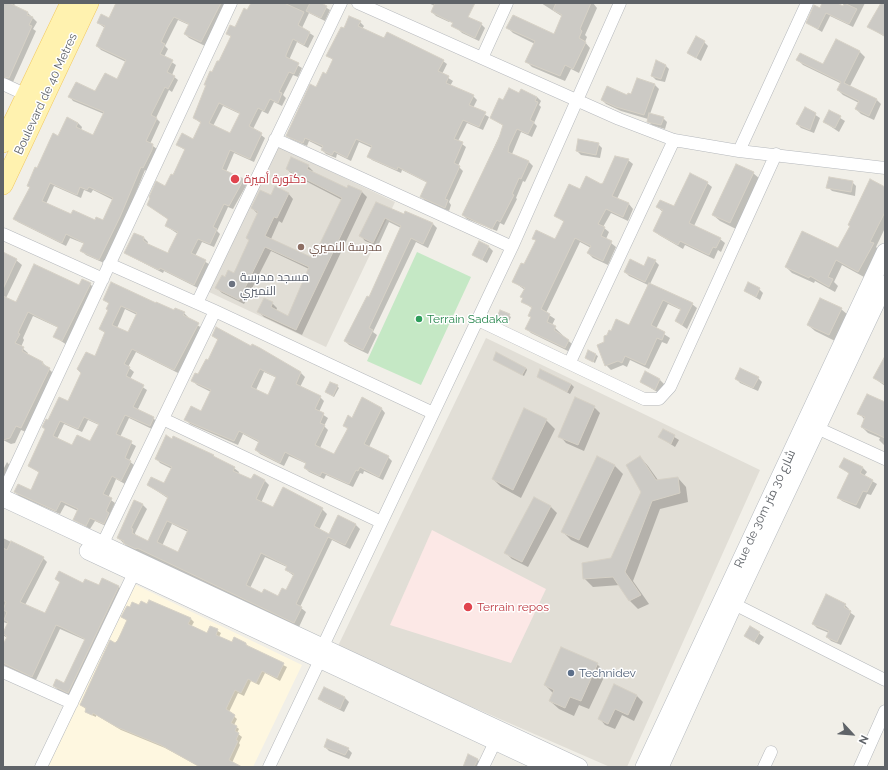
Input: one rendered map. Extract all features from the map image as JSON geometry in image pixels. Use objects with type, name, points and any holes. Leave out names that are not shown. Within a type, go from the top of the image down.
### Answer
[{"type":"main road","name":"Boulevard de 40 Metres","points":[[3,185],[70,3]]},
{"type":"main road","name":"Boulevard de 40 Metres","points":[[3,143],[34,98],[89,3]]},
{"type":"street","points":[[3,494],[231,3]]},
{"type":"street","points":[[197,303],[341,3]]},
{"type":"street","points":[[358,3],[619,119],[674,140],[739,151],[776,154],[885,168]]},
{"type":"street","points":[[482,58],[507,3]]},
{"type":"street","points":[[269,767],[381,522],[512,247],[578,101],[620,3]]},
{"type":"street","points":[[739,151],[807,3]]},
{"type":"street","points":[[3,84],[34,98]]},
{"type":"street","points":[[275,139],[512,247]]},
{"type":"street","points":[[570,362],[674,140]]},
{"type":"street","points":[[478,320],[570,362],[644,399],[659,399],[670,387],[776,154]]},
{"type":"street","points":[[3,234],[103,279]]},
{"type":"street","name":"Rue de 30m شارع 30 متر","points":[[644,767],[885,252]]},
{"type":"street","points":[[109,264],[215,311],[433,413]]},
{"type":"street","name":"Rue de 30m شارع 30 متر","points":[[660,767],[734,604],[817,428],[883,294]]},
{"type":"street","points":[[102,545],[215,311]]},
{"type":"street","points":[[163,419],[381,522]]},
{"type":"street","points":[[817,428],[885,459]]},
{"type":"street","points":[[3,498],[102,545],[495,742],[550,767]]},
{"type":"street","points":[[3,511],[134,573],[579,767]]},
{"type":"street","points":[[41,767],[134,573]]},
{"type":"street","points":[[734,604],[885,680]]},
{"type":"street","points":[[3,672],[72,703]]},
{"type":"street","points":[[860,767],[885,711]]},
{"type":"street","points":[[483,767],[495,742]]},
{"type":"street","points":[[764,767],[772,752]]},
{"type":"shaded area","name":"مدرسة النميري","points":[[275,145],[395,202],[326,347],[207,291]]},
{"type":"shaded area","points":[[486,338],[760,470],[627,767],[610,767],[337,648]]},
{"type":"shaded area","name":"Terrain repos","points":[[432,530],[546,589],[511,663],[390,625]]},
{"type":"shaded area","points":[[134,584],[302,665],[253,767],[46,767]]},
{"type":"green space","name":"Terrain Sadaka","points":[[417,252],[471,277],[421,385],[367,361]]},
{"type":"building","points":[[3,3],[9,3],[28,12],[27,15],[33,17],[29,25],[32,26],[9,78],[3,77]]},
{"type":"building","points":[[116,3],[221,3],[201,42],[184,34],[189,24],[174,17],[168,27],[161,42],[165,44],[160,54],[173,60],[167,72],[175,76],[168,89],[165,87],[151,115],[157,118],[146,141],[153,144],[152,150],[143,168],[141,167],[120,217],[99,260],[80,251],[84,243],[66,234],[62,243],[13,219],[30,187],[27,186],[35,167],[37,168],[53,133],[58,136],[67,117],[78,123],[76,127],[93,135],[104,112],[68,97],[76,82],[95,91],[105,73],[117,79],[126,60],[96,46],[105,26],[97,23],[101,14],[109,18]],"holes":[[[50,183],[77,195],[80,187],[87,190],[89,187],[113,198],[103,220],[96,217],[95,220],[73,210],[71,214],[42,201]]]},
{"type":"building","points":[[251,3],[284,3],[304,12],[298,25],[310,32],[304,45],[293,39],[286,57],[299,63],[294,74],[289,72],[279,92],[282,93],[278,103],[270,99],[264,111],[258,108],[249,126],[262,133],[250,159],[230,150],[222,169],[244,179],[229,206],[224,204],[213,227],[217,229],[210,244],[198,239],[191,253],[206,260],[194,285],[160,268],[159,270],[124,253],[134,233],[144,237],[143,240],[148,244],[168,253],[178,232],[165,226],[168,219],[147,205],[150,198],[149,197],[156,181],[165,186],[171,174],[173,175],[185,149],[176,145],[182,133],[193,139],[201,122],[193,118],[206,85],[204,85],[210,71],[212,72],[217,61],[219,61],[231,36],[226,34],[230,25],[235,27],[244,8],[247,10]],"holes":[[[219,103],[240,113],[230,133],[209,123]]]},
{"type":"building","points":[[310,3],[321,3],[327,6],[321,18],[306,11]]},
{"type":"building","points":[[435,3],[475,3],[468,17],[482,23],[475,38],[451,26],[453,23],[431,12]]},
{"type":"building","points":[[556,3],[591,3],[580,29],[582,31],[579,38],[586,42],[573,69],[565,65],[560,76],[525,62],[535,41],[506,28],[513,15],[554,34],[562,15],[553,10]]},
{"type":"building","points":[[822,3],[837,3],[843,6],[844,3],[857,9],[849,24],[826,13],[818,29],[806,23],[814,5],[820,8]]},
{"type":"building","points":[[881,3],[885,3],[885,36],[867,27]]},
{"type":"building","points":[[349,16],[361,21],[358,26],[384,38],[387,32],[444,60],[438,71],[449,76],[446,83],[474,95],[469,105],[486,112],[479,127],[463,120],[454,139],[463,142],[454,163],[460,166],[445,199],[448,200],[445,208],[420,197],[427,182],[398,167],[397,170],[367,157],[372,146],[356,139],[347,158],[334,151],[332,155],[321,150],[323,146],[305,138],[303,143],[286,136],[310,84],[316,87],[323,72],[326,74],[333,59],[326,56],[341,27],[344,28]]},
{"type":"building","points":[[696,36],[705,41],[696,58],[687,53]]},
{"type":"building","points":[[836,39],[860,51],[844,83],[877,99],[869,116],[855,109],[859,101],[837,90],[841,82],[796,60],[800,53],[823,64]]},
{"type":"building","points":[[656,60],[666,65],[661,79],[651,76]]},
{"type":"building","points":[[637,78],[655,84],[644,115],[616,107],[601,100],[607,86],[627,95],[628,93],[631,94]]},
{"type":"building","points":[[509,88],[519,93],[521,89],[537,97],[535,101],[538,102],[530,120],[534,122],[528,134],[517,129],[509,146],[508,152],[529,161],[521,179],[519,178],[512,194],[514,195],[500,222],[497,220],[492,229],[462,215],[499,138],[503,125],[490,118],[499,98],[503,100]]},
{"type":"building","points":[[805,107],[816,113],[810,130],[796,124]]},
{"type":"building","points":[[829,110],[841,116],[835,128],[823,122]]},
{"type":"building","points":[[649,113],[664,117],[661,125],[647,122]]},
{"type":"building","points":[[578,139],[599,143],[596,155],[576,151]]},
{"type":"building","points":[[615,156],[629,159],[612,196],[629,203],[623,217],[606,209],[598,224],[605,227],[601,236],[612,241],[603,261],[587,253],[591,246],[575,238],[541,309],[550,314],[547,322],[556,326],[554,330],[569,340],[565,348],[525,329],[531,317],[528,316],[532,307],[521,302],[523,298],[520,297],[525,288],[512,282],[521,263],[524,264],[536,240],[532,239],[536,230],[555,239],[564,221],[554,216],[569,184],[580,189],[586,176],[601,184],[603,183]]},
{"type":"building","points":[[291,157],[309,165],[307,169],[347,188],[348,185],[362,191],[296,330],[257,312],[264,298],[273,302],[271,307],[288,316],[309,267],[265,247],[239,300],[215,288],[222,275],[225,277],[228,270],[234,273],[249,240],[246,238],[258,212],[251,208],[260,190],[271,195],[275,186],[289,193],[277,218],[274,217],[265,236],[313,258],[342,198],[286,169]]},
{"type":"building","points":[[736,164],[754,172],[730,223],[712,215]]},
{"type":"building","points":[[690,173],[708,182],[689,223],[721,238],[716,248],[713,247],[709,255],[680,241],[678,245],[653,231],[663,210],[656,207],[660,200],[674,206]]},
{"type":"building","points":[[829,177],[853,181],[851,192],[826,188]]},
{"type":"building","points":[[870,179],[885,187],[885,212],[870,242],[874,243],[858,272],[836,260],[828,277],[833,279],[829,287],[810,276],[809,278],[785,267],[802,231],[838,248],[850,226],[848,225]]},
{"type":"building","points":[[376,202],[404,214],[405,211],[433,223],[423,244],[411,238],[369,328],[373,330],[363,350],[344,341],[367,296],[369,297],[401,226],[385,218],[373,243],[359,236]]},
{"type":"building","points":[[479,241],[489,246],[482,260],[472,255]]},
{"type":"building","points":[[3,252],[17,259],[3,289]]},
{"type":"building","points":[[648,257],[656,260],[645,282],[624,272],[630,259],[644,266]]},
{"type":"building","points":[[34,264],[79,285],[82,279],[91,283],[62,341],[53,337],[58,327],[28,312],[15,343],[24,347],[22,351],[43,362],[42,364],[50,368],[21,428],[16,426],[10,438],[3,440],[3,296],[16,302]]},
{"type":"building","points":[[111,282],[156,303],[174,310],[175,308],[185,312],[183,315],[199,323],[174,370],[132,349],[124,364],[130,367],[126,376],[144,385],[133,407],[154,417],[150,426],[125,415],[116,434],[132,441],[125,458],[131,461],[121,481],[112,476],[103,494],[112,498],[106,511],[109,513],[104,524],[90,518],[86,526],[73,520],[78,509],[61,501],[56,511],[14,492],[18,484],[31,490],[39,472],[28,466],[45,429],[42,427],[46,419],[48,420],[59,397],[68,401],[81,373],[77,369],[86,352],[95,356],[105,332],[99,329],[108,310],[106,309],[109,303],[103,300]],"holes":[[[121,306],[137,313],[128,332],[112,325]],[[84,417],[99,424],[90,441],[77,435],[72,445],[53,436],[60,421],[78,429]]]},
{"type":"building","points":[[748,282],[760,288],[756,297],[744,291]]},
{"type":"building","points":[[649,283],[693,303],[682,325],[675,321],[681,309],[663,300],[651,325],[665,332],[662,340],[657,338],[645,365],[625,356],[622,363],[618,361],[605,366],[597,345],[604,342],[604,336],[607,335],[609,330],[611,331],[616,319],[629,325]]},
{"type":"building","points":[[820,298],[842,308],[829,335],[807,325]]},
{"type":"building","points":[[500,310],[510,314],[506,322],[497,317]]},
{"type":"building","points":[[216,327],[251,346],[252,344],[260,348],[301,372],[296,384],[321,396],[315,409],[324,413],[320,423],[325,425],[315,445],[334,454],[348,428],[343,426],[348,415],[352,418],[362,397],[382,408],[364,444],[389,456],[379,477],[360,467],[358,471],[356,470],[349,484],[322,472],[320,476],[304,468],[306,463],[285,452],[280,463],[255,450],[259,441],[239,431],[234,441],[184,420],[191,406],[201,411],[211,390],[191,381],[195,373],[198,374],[206,359],[208,360],[218,339],[212,336]],"holes":[[[260,369],[276,377],[268,395],[251,387]]]},
{"type":"building","points":[[588,350],[596,354],[593,362],[585,358]]},
{"type":"building","points":[[496,352],[526,368],[522,375],[493,360]]},
{"type":"building","points":[[885,356],[885,384],[873,378]]},
{"type":"building","points":[[740,368],[759,377],[753,388],[735,379]]},
{"type":"building","points":[[540,369],[571,384],[567,392],[537,377]]},
{"type":"building","points":[[645,371],[660,379],[655,390],[640,382]]},
{"type":"building","points":[[330,382],[338,385],[333,396],[325,392]]},
{"type":"building","points":[[867,394],[885,402],[885,438],[861,427],[865,417],[857,414]]},
{"type":"building","points":[[575,397],[595,406],[578,445],[558,437]]},
{"type":"building","points":[[524,408],[547,419],[513,490],[492,479]]},
{"type":"building","points":[[663,429],[675,435],[671,444],[658,437]]},
{"type":"building","points":[[166,435],[172,439],[173,436],[214,455],[213,456],[235,467],[233,471],[251,479],[254,474],[265,480],[256,499],[273,507],[283,487],[323,508],[314,526],[329,534],[338,515],[356,524],[345,545],[328,537],[296,604],[302,607],[294,623],[137,548],[136,549],[123,543],[124,541],[117,538],[134,500],[143,504],[131,528],[133,529],[132,533],[148,541],[168,497],[147,485],[151,477],[164,483],[172,467],[155,459]],"holes":[[[167,521],[188,530],[178,552],[157,542]],[[261,553],[287,566],[285,570],[294,574],[286,590],[282,588],[278,596],[264,589],[262,593],[246,585]]]},
{"type":"building","points":[[597,456],[615,465],[579,540],[561,532]]},
{"type":"building","points":[[640,456],[656,480],[678,477],[680,493],[652,501],[625,572],[641,595],[629,601],[613,577],[583,579],[582,563],[611,558],[641,492],[626,465]]},
{"type":"building","points":[[844,458],[863,467],[860,473],[873,480],[867,492],[863,491],[856,505],[837,498],[849,473],[839,467]]},
{"type":"building","points":[[534,497],[551,506],[522,562],[504,553]]},
{"type":"building","points":[[11,541],[44,557],[20,602],[45,613],[60,582],[55,579],[59,571],[83,583],[85,579],[99,585],[102,578],[119,586],[68,693],[53,686],[56,679],[64,683],[85,639],[61,627],[56,625],[32,677],[3,663],[3,644],[7,637],[3,633],[8,622],[4,620],[7,612],[3,610],[6,602],[3,600],[3,548],[7,550]]},
{"type":"building","points":[[826,594],[846,604],[844,607],[851,611],[837,642],[826,637],[829,631],[812,624]]},
{"type":"building","points":[[149,600],[191,618],[188,624],[207,633],[210,626],[218,629],[216,635],[232,642],[234,637],[246,643],[246,645],[284,663],[277,678],[262,671],[256,683],[248,679],[241,693],[235,690],[226,709],[235,715],[231,723],[237,726],[235,731],[239,733],[236,740],[238,741],[229,760],[242,767],[200,767],[161,745],[117,727],[93,713],[92,715],[85,712],[86,708],[80,705],[110,640],[115,643],[118,640],[127,620],[121,617],[127,606],[130,607],[132,602],[139,605],[141,601],[147,604]]},
{"type":"building","points":[[750,626],[760,632],[754,642],[744,636]]},
{"type":"building","points":[[561,647],[598,663],[581,701],[570,697],[565,708],[549,701],[554,690],[544,685]]},
{"type":"building","points":[[614,684],[637,695],[628,715],[615,709],[608,724],[598,719]]},
{"type":"building","points":[[324,687],[345,697],[340,709],[318,699]]},
{"type":"building","points":[[327,739],[349,748],[345,755],[324,747]]},
{"type":"building","points":[[468,754],[478,759],[474,767],[463,767]]},
{"type":"place","name":"دكتورة أميرة","points":[[235,179]]},
{"type":"place","name":"مدرسة النميري","points":[[301,247]]},
{"type":"place","name":"مسجد مدرسة النميري","points":[[232,284]]},
{"type":"place","name":"Terrain Sadaka","points":[[419,319]]},
{"type":"place","name":"Terrain repos","points":[[468,607]]},
{"type":"place","name":"Technidev","points":[[571,673]]}]
